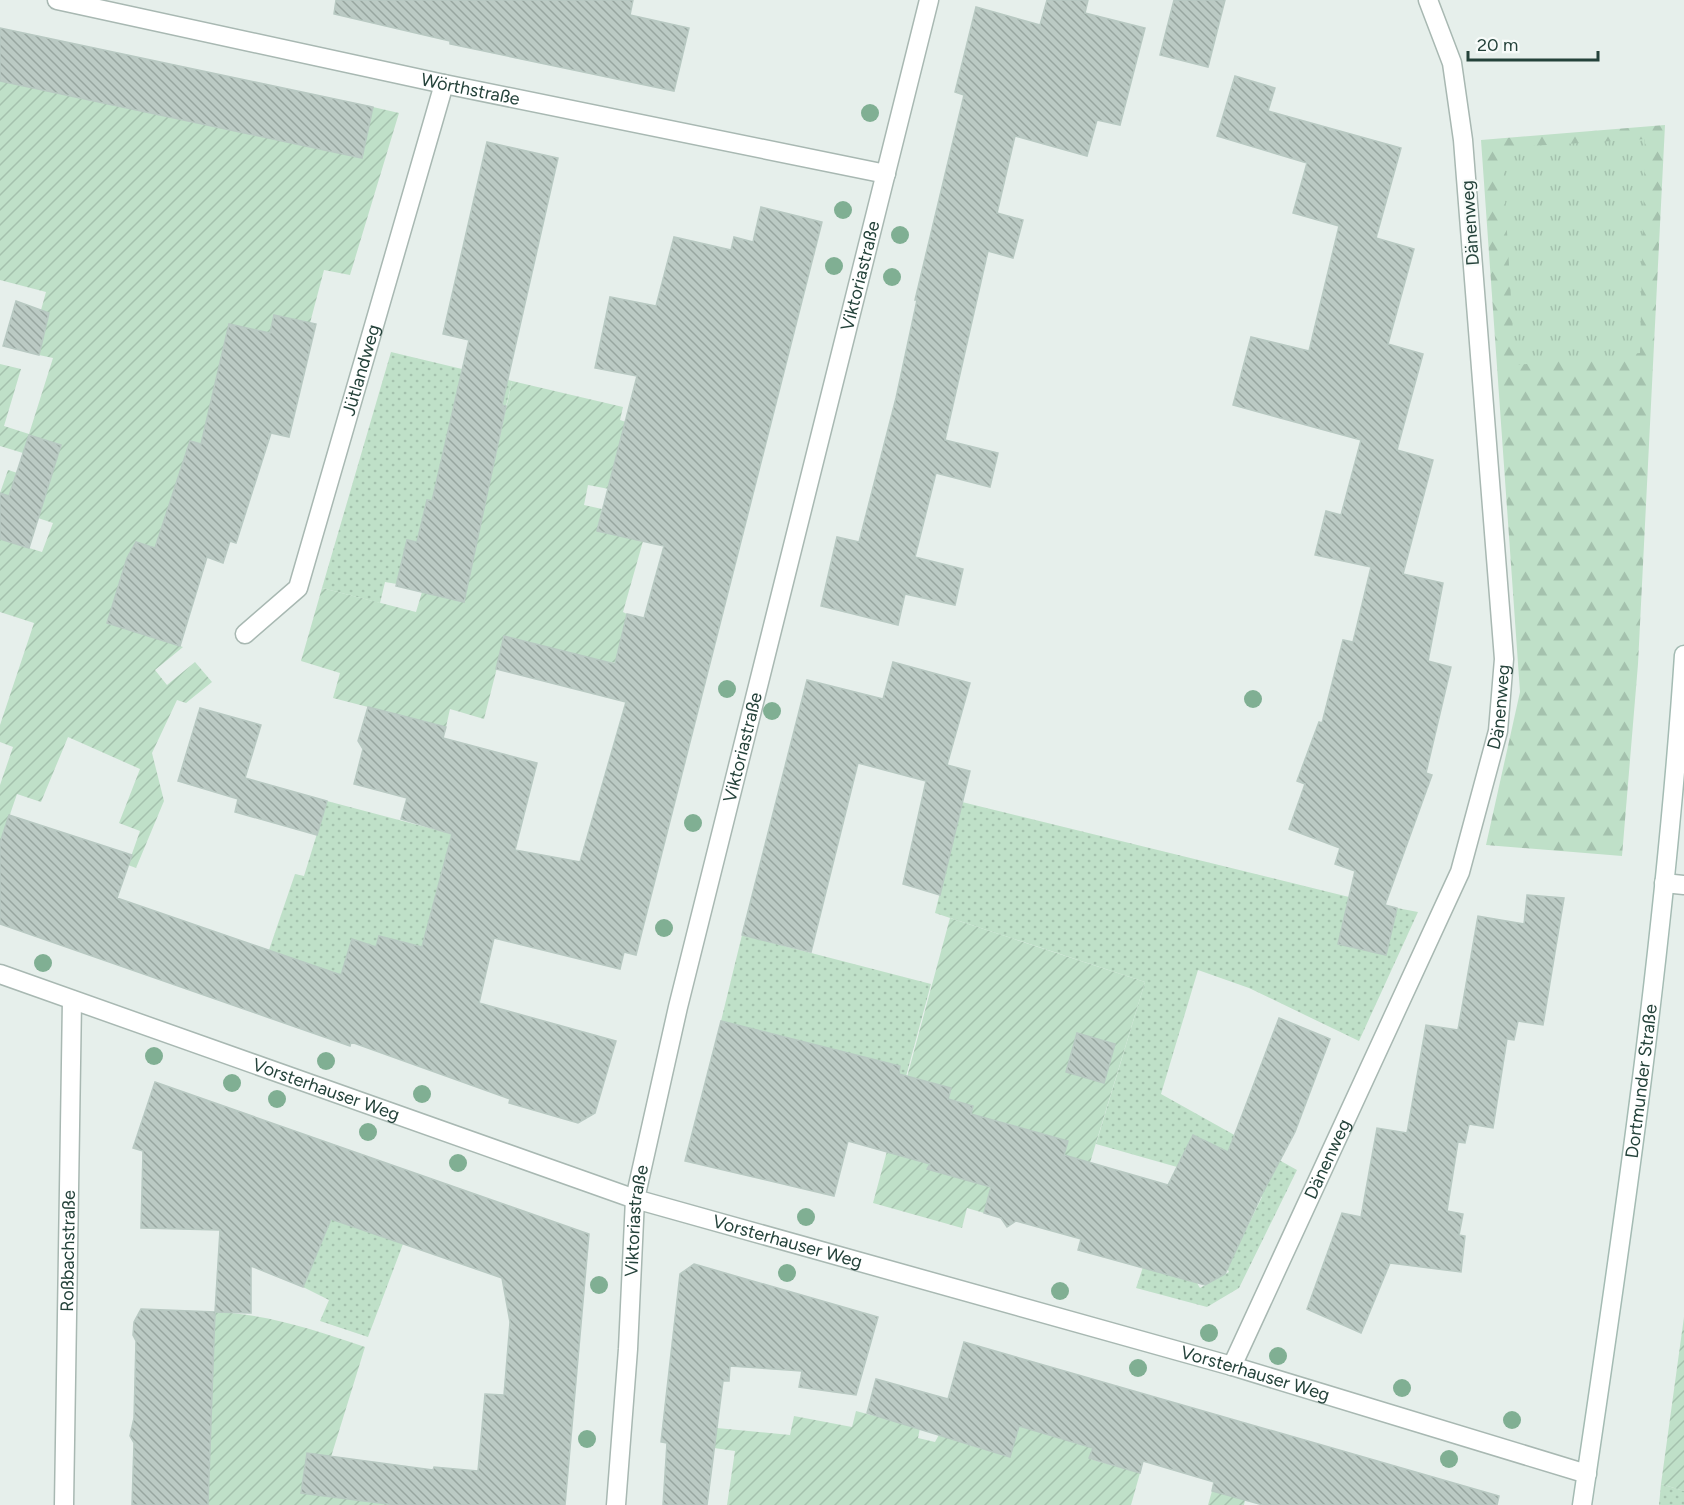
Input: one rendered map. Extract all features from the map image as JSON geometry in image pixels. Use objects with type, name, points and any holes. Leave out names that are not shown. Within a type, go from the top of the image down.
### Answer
[{"type":"street","name":"Wörthstraße","points":[[57,0],[444,84],[886,174]]},
{"type":"street","name":"Viktoriastraße","points":[[616,1505],[628,1349],[635,1199],[678,1007],[929,0]]},
{"type":"street","name":"Dänenweg","points":[[1232,1366],[1460,872],[1497,731],[1504,659],[1463,140],[1452,63],[1428,0]]},
{"type":"street","name":"Jütlandweg","points":[[245,634],[298,588],[444,84]]},
{"type":"street","name":"Dortmunder Straße","points":[[1582,1505],[1641,1089],[1676,784],[1684,655]]},
{"type":"street","points":[[1664,883],[1684,885]]},
{"type":"street","name":"Vorsterhauser Weg","points":[[0,974],[635,1199],[1232,1366],[1587,1474]]},
{"type":"street","name":"Roßbachstraße","points":[[64,1505],[72,1000]]},
{"type":"green space","points":[[0,81],[362,158],[373,107],[399,113],[350,275],[324,270],[310,323],[275,315],[270,333],[229,324],[212,399],[209,446],[190,441],[165,519],[182,556],[135,543],[108,623],[183,647],[155,670],[167,685],[195,662],[212,682],[186,703],[177,700],[152,753],[164,801],[136,868],[128,865],[140,831],[119,823],[140,769],[68,737],[41,802],[17,794],[7,823],[0,857],[0,785],[13,747],[0,742],[0,725],[34,623],[0,612],[0,539],[42,552],[53,523],[38,518],[0,493],[8,470],[49,483],[61,445],[29,435],[23,453],[0,446],[0,364],[21,369],[4,426],[29,434],[53,358],[39,355],[49,313],[41,310],[46,292],[0,280]]},
{"type":"green space","points":[[1665,125],[1638,664],[1622,856],[1486,845],[1520,692],[1481,140]]},
{"type":"green space","points":[[1645,139],[1640,353],[1515,365],[1502,148]]},
{"type":"green space","points":[[391,352],[512,381],[481,512],[427,500],[417,542],[397,584],[385,582],[380,603],[322,588]]},
{"type":"green space","points":[[512,381],[623,407],[620,420],[626,422],[609,489],[588,485],[584,505],[602,509],[597,531],[613,534],[649,520],[623,612],[627,614],[623,632],[629,664],[606,662],[505,636],[484,719],[450,709],[446,727],[333,698],[340,673],[301,661],[322,588],[416,612],[422,592],[464,601]]},
{"type":"green space","points":[[327,801],[452,834],[422,947],[380,936],[376,947],[352,939],[347,957],[348,978],[269,950],[295,874],[304,876]]},
{"type":"green space","points":[[962,802],[1349,897],[1339,944],[1386,955],[1397,908],[1418,912],[1359,1041],[1249,988],[1198,970],[1161,1094],[1297,1170],[1239,1288],[1207,1307],[1136,1288],[1143,1267],[1197,1283],[1200,1288],[1229,1272],[1227,1268],[1262,1197],[1177,1167],[1096,1144],[1145,982],[935,913]]},
{"type":"green space","points":[[950,918],[1145,982],[1068,1235],[1044,1229],[1068,1141],[1008,1124],[984,1213],[967,1208],[962,1228],[873,1203]]},
{"type":"green space","points":[[742,935],[931,984],[898,1106],[891,1104],[900,1066],[721,1021]]},
{"type":"green space","points":[[334,1213],[355,1227],[403,1244],[368,1337],[320,1321],[329,1300],[303,1287]]},
{"type":"green space","points":[[215,1312],[272,1319],[365,1347],[331,1457],[301,1493],[396,1505],[208,1505]]},
{"type":"green space","points":[[1684,1317],[1684,1491],[1661,1484]]},
{"type":"green space","points":[[856,1411],[920,1428],[918,1438],[935,1442],[941,1431],[969,1445],[1010,1456],[1019,1426],[1093,1448],[1090,1459],[1140,1473],[1131,1505],[727,1505],[735,1451],[714,1448],[717,1428],[790,1435],[794,1416],[852,1427]]},
{"type":"green space","points":[[1661,1484],[1684,1491],[1684,1505],[1659,1505]]},
{"type":"green space","points":[[1212,1491],[1245,1500],[1244,1505],[1208,1505]]},
{"type":"building","points":[[336,0],[633,0],[630,15],[689,28],[674,91],[450,44],[450,41],[334,14]]},
{"type":"building","points":[[1047,0],[1088,0],[1085,13],[1145,28],[1120,125],[1097,120],[1087,156],[1015,136],[997,213],[1023,220],[1013,258],[988,251],[945,440],[998,453],[990,487],[936,473],[915,557],[963,569],[955,605],[905,594],[898,625],[821,606],[837,537],[859,542],[896,398],[917,300],[915,300],[964,95],[955,92],[976,7],[1040,25]]},
{"type":"building","points":[[1174,0],[1225,0],[1208,67],[1160,55]]},
{"type":"building","points":[[0,28],[373,107],[362,158],[0,81]]},
{"type":"building","points":[[1235,76],[1275,88],[1268,111],[1401,148],[1376,238],[1414,249],[1388,344],[1423,354],[1397,450],[1433,460],[1403,574],[1443,583],[1428,661],[1451,667],[1426,773],[1432,775],[1385,905],[1397,908],[1386,955],[1338,944],[1355,871],[1335,864],[1340,848],[1289,829],[1305,784],[1297,781],[1319,722],[1322,723],[1343,640],[1353,642],[1371,567],[1315,555],[1326,511],[1341,515],[1361,440],[1233,405],[1251,337],[1309,351],[1339,226],[1293,213],[1307,163],[1217,136]]},
{"type":"building","points":[[487,142],[558,158],[502,405],[506,406],[464,602],[396,586],[407,540],[417,542],[427,500],[432,501],[469,340],[443,334]]},
{"type":"building","points":[[761,207],[822,222],[636,955],[624,952],[620,969],[494,938],[479,1003],[616,1041],[595,1113],[578,1123],[509,1103],[510,1099],[351,1042],[350,1046],[0,924],[0,843],[9,815],[132,855],[117,898],[341,975],[352,939],[376,947],[379,936],[422,947],[452,834],[401,819],[407,798],[354,784],[363,749],[358,741],[368,707],[446,727],[443,738],[537,763],[515,850],[580,862],[626,702],[496,669],[504,636],[615,664],[627,614],[644,618],[664,546],[597,531],[637,376],[595,368],[610,297],[656,306],[674,237],[731,250],[734,237],[753,242]]},
{"type":"building","points":[[16,301],[49,313],[39,355],[3,346]]},
{"type":"building","points":[[274,315],[316,324],[289,437],[271,433],[236,543],[230,541],[223,563],[207,557],[180,646],[107,623],[127,558],[136,542],[155,548],[190,441],[201,444],[229,324],[270,333]]},
{"type":"building","points":[[29,435],[61,445],[29,548],[0,539],[0,493],[9,496]]},
{"type":"building","points":[[893,662],[970,683],[947,765],[970,771],[940,895],[903,884],[926,781],[858,763],[811,952],[742,935],[807,680],[883,699]]},
{"type":"building","points":[[200,708],[261,725],[245,778],[327,801],[317,835],[235,812],[238,799],[178,781]]},
{"type":"building","points":[[1527,895],[1564,898],[1543,1025],[1518,1021],[1514,1040],[1507,1039],[1493,1128],[1469,1124],[1465,1143],[1458,1142],[1447,1211],[1463,1214],[1459,1235],[1465,1236],[1461,1272],[1390,1263],[1361,1333],[1307,1309],[1342,1213],[1361,1217],[1377,1128],[1407,1133],[1426,1025],[1458,1030],[1478,916],[1524,924]]},
{"type":"building","points":[[1279,1018],[1330,1039],[1295,1132],[1261,1196],[1225,1274],[1205,1285],[1078,1250],[1081,1239],[1016,1221],[1007,1227],[1001,1218],[984,1213],[991,1187],[927,1169],[930,1164],[848,1141],[834,1196],[685,1161],[721,1021],[900,1066],[899,1074],[951,1088],[948,1099],[973,1106],[971,1114],[1068,1141],[1064,1155],[1168,1185],[1193,1135],[1228,1152]]},
{"type":"building","points":[[1077,1033],[1115,1044],[1104,1083],[1066,1072]]},
{"type":"building","points":[[155,1082],[589,1234],[565,1505],[396,1505],[301,1493],[307,1453],[433,1470],[434,1467],[478,1471],[485,1394],[504,1395],[510,1322],[502,1278],[331,1219],[303,1287],[251,1266],[251,1313],[215,1312],[220,1230],[141,1228],[143,1151],[133,1148]]},
{"type":"building","points":[[694,1264],[878,1317],[856,1395],[799,1387],[802,1371],[730,1366],[729,1381],[723,1381],[707,1505],[663,1505],[667,1443],[661,1442],[680,1274]]},
{"type":"building","points":[[141,1309],[215,1312],[208,1505],[132,1505],[134,1443],[130,1436],[134,1418],[136,1341],[133,1335],[134,1322]]},
{"type":"building","points":[[964,1342],[1499,1496],[1497,1505],[1263,1505],[1212,1491],[1214,1482],[1143,1461],[1140,1473],[1089,1458],[1093,1448],[1019,1426],[1010,1457],[867,1413],[876,1379],[948,1399]]}]
